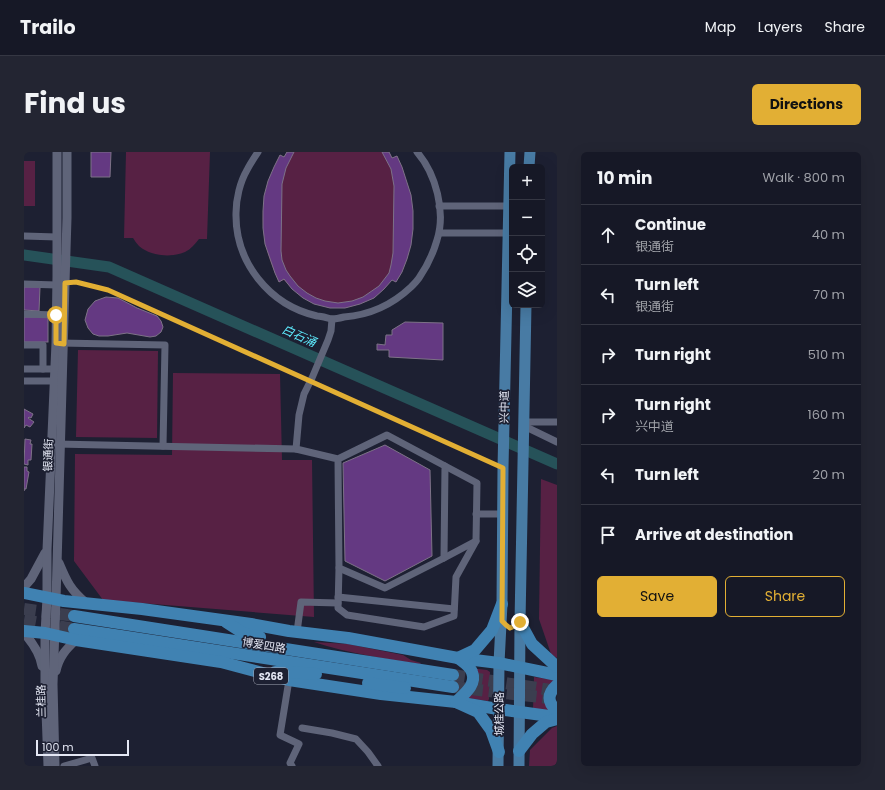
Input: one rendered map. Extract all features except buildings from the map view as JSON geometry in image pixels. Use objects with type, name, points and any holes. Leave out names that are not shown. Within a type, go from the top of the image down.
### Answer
[{"type":"highway","points":[[24,593],[52,599],[142,609],[348,638],[458,658],[499,662],[557,675]]},
{"type":"highway","points":[[458,658],[475,650],[492,630],[502,604]]},
{"type":"highway","name":"博爱四路","points":[[74,616],[453,674]]},
{"type":"highway","points":[[225,620],[243,634],[282,642],[294,650]]},
{"type":"highway","points":[[520,622],[532,644],[557,668]]},
{"type":"highway","name":"S268","points":[[24,632],[75,634],[134,648],[221,662],[289,680],[382,694],[456,702],[519,712]]},
{"type":"highway","name":"博爱四路","points":[[75,634],[144,639],[453,687]]},
{"type":"highway","points":[[456,702],[469,691],[473,681],[472,672],[468,666],[458,658]]},
{"type":"highway","points":[[221,662],[233,662],[278,672],[311,673],[390,686],[409,688],[420,687],[428,684]]},
{"type":"highway","points":[[557,684],[552,690],[549,699],[552,706],[557,711]]},
{"type":"highway","name":"S268","points":[[456,702],[478,712],[491,730],[499,752]]},
{"type":"highway","points":[[519,712],[557,718]]},
{"type":"highway","points":[[519,751],[532,734],[546,722],[557,718]]},
{"type":"main road","name":"兴中道","points":[[510,152],[510,200]]},
{"type":"main road","points":[[530,152],[530,164]]},
{"type":"main road","name":"兴中道","points":[[499,662],[502,621],[503,464],[510,236]]},
{"type":"main road","name":"兴中道","points":[[520,667],[526,308]]},
{"type":"main road","points":[[502,621],[510,628],[520,622]]},
{"type":"main road","name":"城桂公路","points":[[498,766],[499,662]]},
{"type":"main road","name":"城桂公路","points":[[519,766],[520,667]]},
{"type":"street","points":[[24,284],[61,280],[57,152]]},
{"type":"street","points":[[60,240],[67,152]]},
{"type":"street","points":[[258,152],[246,170],[239,191],[236,213],[237,235],[244,256],[255,276],[270,292],[288,305],[309,314],[332,319],[356,316],[380,309],[401,296],[419,279],[432,258],[440,233],[438,192],[428,166],[418,152]]},
{"type":"street","points":[[439,206],[509,206]]},
{"type":"street","points":[[440,233],[509,233]]},
{"type":"street","points":[[24,236],[60,240]]},
{"type":"street","name":"银通街","points":[[50,634],[57,553],[54,381],[60,343],[56,315],[61,280]]},
{"type":"street","name":"银通街","points":[[52,599],[47,550],[56,444],[61,280]]},
{"type":"street","points":[[24,314],[56,315]]},
{"type":"street","points":[[296,449],[299,415],[304,394],[324,351],[331,331],[332,319]]},
{"type":"street","points":[[60,343],[165,345],[163,446]]},
{"type":"street","points":[[24,345],[43,345],[43,369]]},
{"type":"street","points":[[24,369],[55,369]]},
{"type":"street","points":[[24,381],[54,381]]},
{"type":"street","points":[[524,424],[557,422]]},
{"type":"street","points":[[524,424],[557,442]]},
{"type":"street","points":[[56,444],[296,449],[338,459],[386,434],[477,483],[476,541],[456,577],[454,616],[424,626],[347,615],[338,608],[338,459]]},
{"type":"street","points":[[444,558],[445,466]]},
{"type":"street","points":[[476,514],[502,514]]},
{"type":"street","points":[[338,568],[384,588],[476,541]]},
{"type":"street","points":[[24,587],[31,579],[47,550]]},
{"type":"street","points":[[57,553],[68,584],[75,594],[86,603]]},
{"type":"street","points":[[297,632],[300,602],[338,600],[454,609]]},
{"type":"street","points":[[24,632],[33,643],[42,661],[49,684]]},
{"type":"street","name":"兰桂路","points":[[47,764],[50,634]]},
{"type":"street","points":[[49,684],[57,665],[75,634]]},
{"type":"street","points":[[289,680],[280,735],[299,744],[290,763],[292,766]]},
{"type":"street","name":"兰桂路","points":[[49,684],[55,766]]},
{"type":"street","points":[[302,728],[356,739],[378,766]]},
{"type":"street","points":[[64,766],[92,758],[95,766]]},
{"type":"path","points":[[61,280],[108,290],[503,464]]},
{"type":"shaded area","points":[[126,152],[210,152],[207,239],[199,239],[185,252],[173,255],[161,255],[149,252],[139,246],[133,238],[124,238]]},
{"type":"shaded area","points":[[287,152],[389,152],[392,158],[397,156],[411,195],[411,245],[402,272],[396,282],[392,280],[374,298],[345,308],[330,308],[292,289],[284,280],[279,282],[267,249],[263,218],[267,187],[272,171],[280,155],[284,157]]},
{"type":"shaded area","points":[[24,161],[35,161],[35,206],[24,206]]},
{"type":"shaded area","points":[[78,350],[158,351],[157,438],[76,437]]},
{"type":"shaded area","points":[[173,373],[280,374],[282,460],[312,460],[314,617],[103,600],[74,561],[75,454],[172,455]]},
{"type":"shaded area","points":[[541,479],[557,485],[557,658],[551,654],[539,619]]},
{"type":"shaded area","points":[[314,642],[348,644],[403,655],[411,660],[421,663],[366,655]]},
{"type":"shaded area","points":[[470,668],[487,670],[490,672],[488,701],[467,698]]},
{"type":"shaded area","points":[[534,677],[556,680],[551,711],[533,710]]},
{"type":"shaded area","points":[[557,726],[557,766],[529,766],[530,750],[552,728]]},
{"type":"waterway","name":"白石涌","points":[[24,255],[109,267],[557,464]]},
{"type":"tunnel","points":[[24,609],[74,616]]},
{"type":"tunnel","points":[[24,620],[74,629]]},
{"type":"tunnel","points":[[453,675],[557,691]]},
{"type":"tunnel","points":[[453,687],[557,699]]},
{"type":"route","points":[[56,315],[56,343],[64,344],[65,283],[76,282],[108,290],[503,468],[502,621],[510,628],[520,622]]}]
